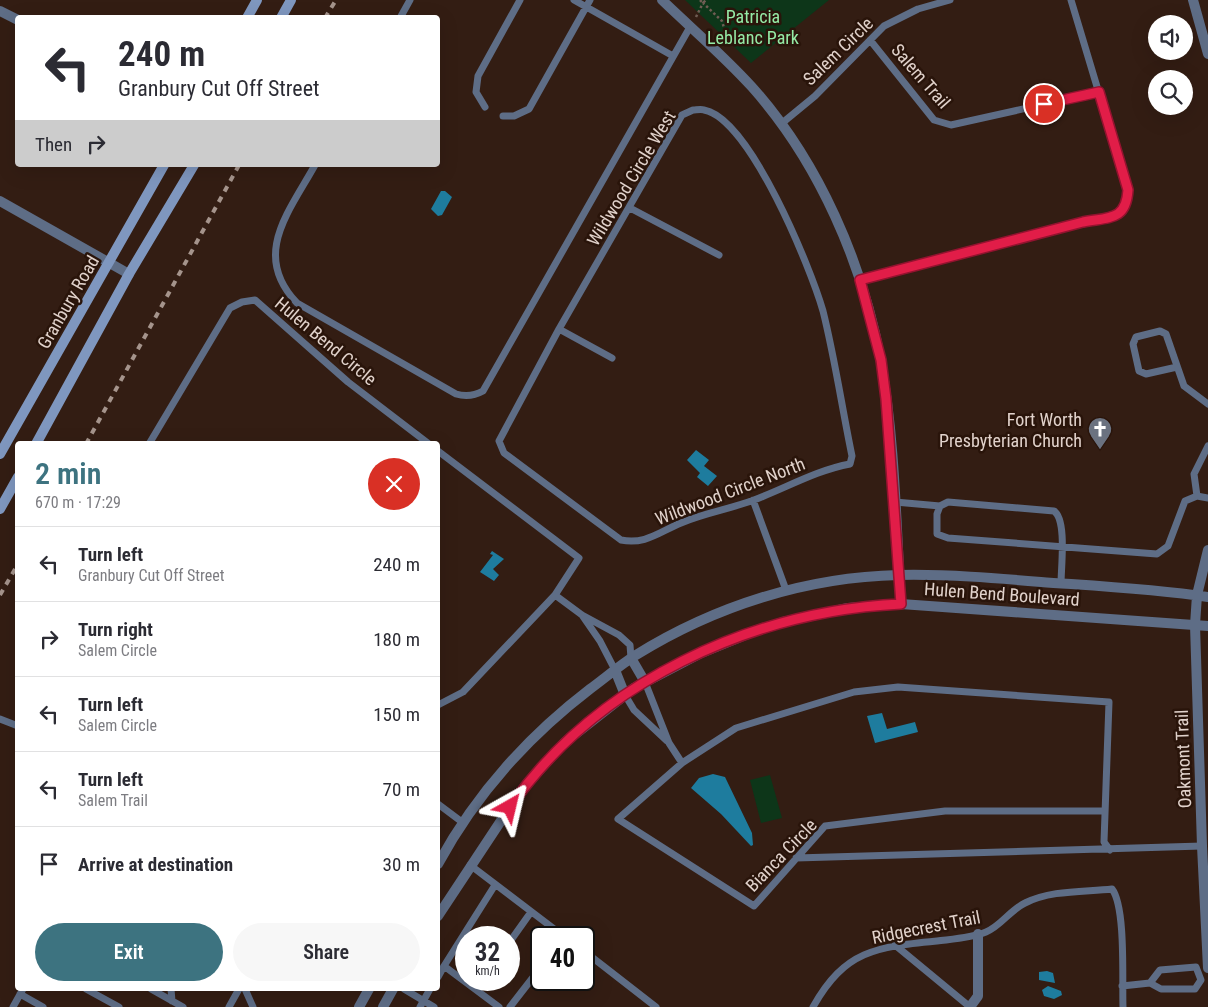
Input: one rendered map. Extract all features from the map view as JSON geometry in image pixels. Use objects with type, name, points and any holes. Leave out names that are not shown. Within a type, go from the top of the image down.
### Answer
[{"type":"main road","points":[[249,15],[257,0]]},
{"type":"main road","points":[[283,15],[291,0]]},
{"type":"main road","name":"Granbury Road","points":[[0,454],[163,167]]},
{"type":"main road","points":[[38,441],[129,274],[193,167]]},
{"type":"main road","points":[[0,509],[15,482]]},
{"type":"street","points":[[662,0],[753,88],[780,124],[808,165],[828,200],[860,280],[881,360],[885,389],[895,502],[901,604]]},
{"type":"street","points":[[1193,0],[1208,54]]},
{"type":"street","points":[[0,11],[15,18]]},
{"type":"street","points":[[0,201],[129,274]]},
{"type":"street","name":"Oakmont Trail","points":[[1208,550],[1203,596],[1195,625],[1208,968]]},
{"type":"street","name":"Hulen Bend Boulevard","points":[[440,858],[462,822],[489,786],[527,743],[561,711],[631,658],[697,623],[786,590],[847,579],[899,575],[955,576],[1203,596]]},
{"type":"street","name":"Hulen Bend Boulevard","points":[[440,913],[520,792],[564,743],[625,695],[645,682],[701,653],[750,633],[783,622],[848,608],[901,604],[1208,626]]},
{"type":"street","points":[[631,658],[645,682]]},
{"type":"street","points":[[615,670],[625,695]]},
{"type":"street","points":[[970,1007],[978,996],[978,934]]},
{"type":"street","points":[[359,1007],[368,991]]},
{"type":"street","points":[[383,1007],[392,991]]},
{"type":"lane","points":[[402,15],[410,0]]},
{"type":"lane","points":[[485,107],[476,92],[478,76],[520,0]]},
{"type":"lane","points":[[574,0],[588,3],[673,56]]},
{"type":"lane","name":"Salem Circle","points":[[780,124],[814,96],[884,26],[918,9],[950,0]]},
{"type":"lane","points":[[860,280],[1083,222],[1118,215],[1123,211],[1127,204],[1128,190],[1070,0]]},
{"type":"lane","points":[[504,116],[514,116],[530,109],[588,3]]},
{"type":"lane","points":[[315,167],[288,213],[276,240],[276,268],[286,291],[297,303],[456,394],[464,396],[477,394],[483,390],[690,27]]},
{"type":"lane","name":"Salem Trail","points":[[870,40],[934,120],[951,126],[1099,92]]},
{"type":"lane","name":"Wildwood Circle West","points":[[621,540],[504,453],[499,441],[559,329],[682,115],[693,110],[704,110],[720,118],[744,144],[778,201],[822,309],[840,382],[852,456],[850,464]]},
{"type":"lane","points":[[630,208],[719,255]]},
{"type":"lane","name":"Hulen Bend Circle","points":[[151,441],[230,308],[242,302],[255,300],[348,382],[425,441]]},
{"type":"lane","points":[[559,329],[612,358]]},
{"type":"lane","points":[[1177,367],[1146,374],[1139,371],[1132,344],[1136,337],[1160,331],[1166,334],[1184,386],[1208,404]]},
{"type":"lane","points":[[1197,496],[1194,488],[1194,474],[1208,446]]},
{"type":"lane","points":[[440,453],[579,558],[554,595],[463,692],[440,704]]},
{"type":"lane","name":"Wildwood Circle North","points":[[621,540],[632,542],[645,541],[682,522],[753,500],[833,467],[850,464]]},
{"type":"lane","points":[[940,506],[936,526],[937,534],[943,537],[1062,548],[1157,554],[1168,546],[1185,501],[1197,496],[1208,498]]},
{"type":"lane","points":[[753,500],[786,590]]},
{"type":"lane","points":[[895,502],[940,506],[948,502],[1054,511],[1061,520],[1061,584]]},
{"type":"lane","points":[[554,595],[582,614],[619,635],[630,645],[631,658]]},
{"type":"lane","points":[[582,614],[600,641],[615,670]]},
{"type":"lane","points":[[645,682],[669,743],[682,763]]},
{"type":"lane","name":"Bianca Circle","points":[[1104,811],[945,811],[825,826],[754,906],[618,819],[682,763],[736,728],[854,692],[898,687],[1109,702],[1104,842],[1110,850]]},
{"type":"lane","points":[[625,695],[634,710],[669,743]]},
{"type":"lane","points":[[0,718],[15,725]]},
{"type":"lane","points":[[440,806],[462,822]]},
{"type":"lane","points":[[796,858],[1202,846]]},
{"type":"lane","points":[[470,865],[550,926]]},
{"type":"lane","points":[[440,973],[495,885]]},
{"type":"lane","name":"Ridgecrest Trail","points":[[814,1005],[840,970],[853,959],[895,945],[956,939],[978,934],[997,927],[1006,916],[1025,903],[1050,895],[1112,889],[1117,896],[1120,913],[1122,986]]},
{"type":"lane","points":[[520,928],[531,912]]},
{"type":"lane","points":[[895,945],[970,1007]]},
{"type":"lane","points":[[595,960],[656,1007]]},
{"type":"lane","points":[[444,966],[455,974]]},
{"type":"lane","points":[[1123,1007],[1122,986],[1150,982],[1161,989],[1195,989],[1205,981],[1196,967],[1160,970],[1150,982]]},
{"type":"lane","points":[[510,1007],[530,981]]},
{"type":"lane","points":[[13,1007],[22,991],[43,1007]]},
{"type":"lane","points":[[90,991],[119,1007]]},
{"type":"lane","points":[[154,991],[183,1007]]},
{"type":"lane","points":[[171,991],[172,1001]]},
{"type":"lane","points":[[229,1007],[238,991]]},
{"type":"lane","points":[[246,991],[253,1007]]},
{"type":"lane","points":[[406,991],[421,1004],[434,1007]]},
{"type":"lane","points":[[421,1004],[429,991]]},
{"type":"lane","points":[[479,991],[499,1007]]},
{"type":"path","points":[[700,0],[705,2],[722,21],[724,28]]},
{"type":"path","points":[[690,27],[705,2]]},
{"type":"green space","name":"Patricia Leblanc Park","points":[[685,0],[829,0],[751,63]]},
{"type":"green space","points":[[770,775],[782,818],[761,823],[750,780]]},
{"type":"water","points":[[441,191],[445,191],[452,197],[442,215],[438,216],[431,209]]},
{"type":"water","points":[[696,450],[709,460],[704,466],[717,476],[708,486],[697,477],[700,473],[687,460]]},
{"type":"water","points":[[492,551],[504,559],[493,569],[499,575],[494,581],[480,572],[493,555],[490,554]]},
{"type":"water","points":[[882,713],[887,729],[915,722],[918,732],[875,743],[867,716]]},
{"type":"water","points":[[713,774],[725,777],[752,833],[753,845],[751,846],[721,814],[691,788],[699,778]]},
{"type":"water","points":[[1047,971],[1053,973],[1055,983],[1039,980],[1039,972]]},
{"type":"water","points":[[1048,986],[1061,991],[1062,995],[1054,999],[1044,996],[1042,990]]},
{"type":"railway","points":[[327,15],[336,0]]},
{"type":"railway","points":[[88,441],[238,167]]},
{"type":"railway","points":[[0,595],[15,569]]},
{"type":"place","name":"Fort Worth Presbyterian Church","points":[[1100,450]]},
{"type":"route","points":[[510,807],[520,792],[564,743],[634,688],[656,676],[701,653],[783,622],[848,608],[901,604],[891,446],[886,399],[881,360],[860,280],[1083,222],[1118,215],[1123,211],[1127,204],[1128,190],[1099,92],[1044,104]]}]
